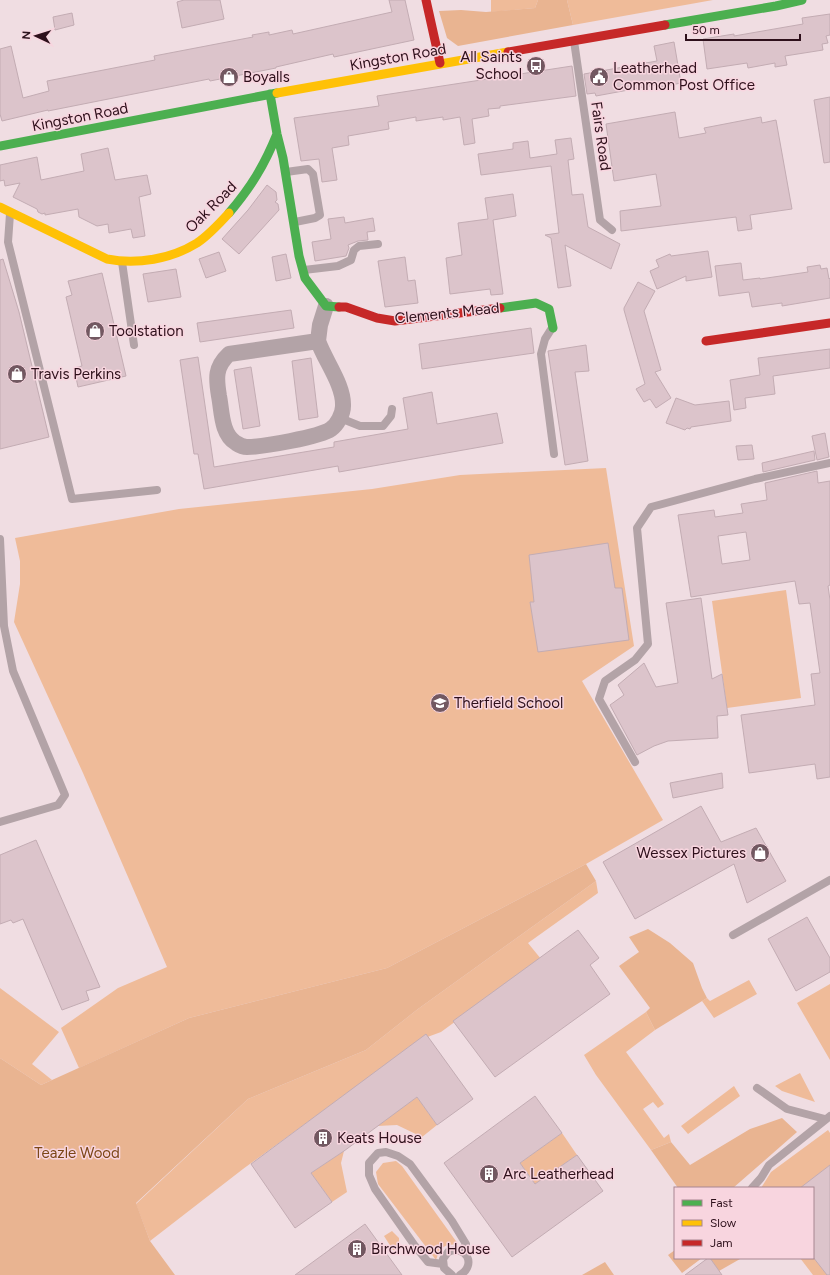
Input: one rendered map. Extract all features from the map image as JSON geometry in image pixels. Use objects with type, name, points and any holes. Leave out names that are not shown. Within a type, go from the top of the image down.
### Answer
[{"type":"street","points":[[426,0],[440,63]]},
{"type":"street","name":"Kingston Road","points":[[0,146],[440,63],[776,6],[802,0]]},
{"type":"street","points":[[270,94],[286,172],[299,256],[305,278],[326,306],[320,325],[318,341],[342,392],[343,407],[340,418],[332,429],[322,434],[246,447],[236,443],[230,437],[225,428],[216,378],[222,360],[229,354],[318,341]]},
{"type":"street","name":"Oak Road","points":[[0,207],[107,259],[122,262],[169,255],[188,248],[208,234],[228,214],[249,189],[261,170],[277,134]]},
{"type":"street","name":"Clements Mead","points":[[326,306],[346,307],[377,318],[394,321],[536,303],[549,309],[552,328]]},
{"type":"street","points":[[706,341],[830,324]]},
{"type":"lane","name":"Fairs Road","points":[[573,40],[600,220],[612,230]]},
{"type":"lane","points":[[286,172],[308,169],[313,174],[320,215],[315,218],[293,222]]},
{"type":"lane","points":[[10,213],[8,242],[72,499],[157,490]]},
{"type":"lane","points":[[303,270],[338,266],[351,260],[354,250],[359,246],[378,244]]},
{"type":"lane","points":[[122,262],[134,345]]},
{"type":"lane","points":[[552,328],[545,339],[541,354],[554,454]]},
{"type":"lane","points":[[340,418],[360,426],[383,426],[391,416],[392,409]]},
{"type":"lane","points":[[635,762],[599,699],[605,681],[635,660],[648,644],[638,528],[651,507],[755,479],[830,463]]},
{"type":"lane","points":[[0,539],[4,626],[13,671],[65,795],[58,805],[0,822]]},
{"type":"lane","points":[[734,934],[830,880]]},
{"type":"lane","points":[[757,1088],[787,1109],[827,1118]]},
{"type":"lane","points":[[753,1187],[761,1178],[769,1165],[827,1118]]},
{"type":"lane","points":[[443,1264],[428,1262],[374,1189],[369,1175],[369,1163],[378,1153],[386,1152],[398,1156],[410,1164],[452,1221],[466,1244],[462,1252]]},
{"type":"lane","points":[[452,1275],[446,1271],[443,1264],[443,1259],[448,1252],[456,1250],[462,1252],[468,1259],[468,1264],[463,1274]]},
{"type":"shaded area","points":[[491,0],[538,0],[535,8],[491,12]]},
{"type":"shaded area","points":[[567,0],[713,0],[573,25]]},
{"type":"shaded area","name":"Therfield School","points":[[606,468],[634,646],[582,681],[663,820],[586,864],[387,968],[189,1018],[79,1068],[61,1028],[118,988],[167,967],[83,773],[14,622],[20,584],[20,561],[15,538],[179,509],[372,489],[460,475]]},
{"type":"shaded area","points":[[786,590],[801,698],[727,708],[712,601]]},
{"type":"shaded area","points":[[596,881],[598,893],[528,943],[541,959],[441,1032],[422,1039],[243,1169],[150,1241],[136,1204],[248,1099],[366,1050],[418,1009]]},
{"type":"shaded area","points":[[749,980],[757,994],[714,1018],[702,1001],[707,998],[710,1001]]},
{"type":"shaded area","points":[[830,984],[830,1060],[797,1003]]},
{"type":"shaded area","points":[[0,988],[59,1032],[32,1064],[52,1080],[41,1085],[0,1058]]},
{"type":"shaded area","points":[[646,1012],[655,1030],[626,1052],[664,1104],[658,1108],[653,1102],[643,1109],[664,1138],[669,1134],[671,1142],[651,1150],[596,1075],[584,1055]]},
{"type":"shaded area","points":[[800,1073],[815,1102],[782,1091],[775,1086]]},
{"type":"shaded area","points":[[734,1086],[740,1096],[688,1134],[681,1126]]},
{"type":"shaded area","points":[[417,1097],[437,1125],[422,1137],[397,1125],[377,1126]]},
{"type":"shaded area","points":[[828,1130],[830,1133],[830,1275],[813,1275],[801,1259],[814,1259],[814,1187],[762,1187],[771,1172]]},
{"type":"shaded area","points":[[562,1133],[577,1155],[535,1184],[520,1163]]},
{"type":"shaded area","points":[[344,1151],[341,1163],[347,1192],[332,1202],[311,1173]]},
{"type":"shaded area","points":[[396,1161],[402,1166],[458,1244],[443,1247],[436,1260],[378,1184],[376,1172],[383,1163]]},
{"type":"shaded area","points":[[392,1231],[399,1238],[399,1247],[396,1251],[393,1250],[384,1236]]},
{"type":"green space","points":[[538,0],[567,0],[573,25],[458,46],[447,38],[439,11],[461,10],[486,12],[535,8]]},
{"type":"green space","name":"Teazle Wood","points":[[586,864],[596,881],[418,1009],[366,1050],[248,1099],[136,1203],[150,1241],[175,1275],[0,1275],[0,1058],[41,1085],[189,1018],[387,968]]},
{"type":"green space","points":[[648,929],[670,943],[693,963],[707,998],[655,1030],[646,1012],[650,1008],[619,966],[639,952],[629,937]]},
{"type":"green space","points":[[782,1118],[797,1132],[734,1187],[677,1187],[651,1150],[671,1142],[690,1165],[750,1129]]},
{"type":"green space","points":[[674,1251],[674,1259],[701,1259],[682,1273],[668,1255]]},
{"type":"green space","points":[[709,1259],[740,1259],[719,1271]]},
{"type":"green space","points":[[605,1262],[614,1275],[582,1275]]},
{"type":"building","points":[[184,0],[220,0],[224,19],[182,28],[177,2]]},
{"type":"building","points":[[389,0],[405,0],[414,40],[334,57],[333,54],[276,68],[210,81],[209,79],[48,110],[2,121],[0,114],[0,49],[11,46],[23,98],[49,91],[47,81],[155,60],[154,56],[253,37],[252,35],[269,32],[269,35],[292,30],[293,34],[392,12]]},
{"type":"building","points":[[72,13],[74,25],[55,30],[53,17]]},
{"type":"building","points":[[830,14],[830,35],[826,36],[828,43],[822,44],[823,50],[785,56],[787,65],[775,67],[775,63],[748,68],[747,63],[707,69],[703,39],[734,34],[734,36],[803,24],[802,18]]},
{"type":"building","points":[[674,42],[681,83],[661,87],[661,84],[596,96],[595,93],[587,94],[584,74],[657,61],[654,46]]},
{"type":"building","points":[[572,66],[576,96],[500,106],[500,108],[488,109],[489,116],[472,119],[475,143],[464,145],[460,117],[443,120],[443,117],[416,121],[416,117],[388,122],[389,129],[348,136],[349,145],[332,148],[337,180],[322,182],[319,159],[301,161],[294,118],[379,106],[377,96]]},
{"type":"building","points":[[830,97],[830,162],[824,163],[814,100]]},
{"type":"building","points":[[675,112],[679,138],[706,133],[704,128],[761,117],[762,123],[776,120],[792,209],[750,215],[752,229],[738,231],[736,217],[621,231],[620,211],[661,206],[656,174],[614,181],[606,124]]},
{"type":"building","points":[[571,138],[574,159],[568,160],[572,195],[583,194],[588,227],[620,244],[611,269],[565,245],[571,286],[558,288],[551,238],[545,235],[559,233],[551,166],[481,175],[478,154],[513,149],[513,143],[528,141],[530,158],[557,154],[555,140]]},
{"type":"building","points":[[108,148],[115,180],[147,175],[151,194],[139,197],[145,236],[133,238],[131,229],[109,233],[108,224],[97,226],[79,217],[78,209],[45,215],[45,213],[42,214],[38,212],[37,209],[13,197],[20,183],[5,186],[4,180],[0,181],[0,165],[37,157],[41,180],[84,171],[81,154]]},
{"type":"building","points":[[267,185],[276,192],[277,200],[275,202],[278,204],[279,210],[239,254],[222,239],[248,210]]},
{"type":"building","points":[[513,194],[516,216],[493,220],[503,294],[491,295],[490,289],[450,294],[446,258],[462,255],[458,223],[488,219],[485,198]]},
{"type":"building","points":[[344,217],[345,223],[373,218],[375,231],[367,232],[368,240],[358,241],[348,245],[349,248],[346,256],[315,261],[312,242],[331,239],[328,219]]},
{"type":"building","points":[[708,251],[712,277],[686,281],[686,276],[657,289],[650,271],[659,267],[656,260],[670,254],[671,256]]},
{"type":"building","points":[[219,252],[226,271],[206,278],[199,259]]},
{"type":"building","points":[[286,254],[291,278],[276,281],[272,257]]},
{"type":"building","points":[[405,257],[408,281],[415,280],[418,303],[385,307],[378,261]]},
{"type":"building","name":"Travis Perkins","points":[[3,259],[19,312],[49,437],[0,449],[0,260]]},
{"type":"building","points":[[741,263],[743,280],[808,272],[807,267],[820,265],[821,269],[827,268],[829,279],[830,278],[830,298],[782,306],[782,303],[752,307],[749,292],[719,296],[715,266]]},
{"type":"building","points":[[176,269],[181,297],[148,302],[143,274]]},
{"type":"building","name":"Toolstation","points":[[102,273],[126,376],[78,387],[74,368],[82,366],[66,297],[72,295],[68,281]]},
{"type":"building","points":[[638,282],[655,291],[644,311],[661,370],[655,372],[671,398],[656,408],[650,399],[644,402],[636,389],[645,384],[624,310]]},
{"type":"building","points":[[291,310],[294,328],[200,342],[197,323]]},
{"type":"building","points":[[531,328],[534,353],[422,369],[419,344]]},
{"type":"building","points":[[586,345],[589,371],[575,372],[588,461],[565,465],[548,351]]},
{"type":"building","points":[[830,349],[830,368],[773,376],[775,394],[745,398],[746,408],[734,410],[730,380],[760,375],[758,358]]},
{"type":"building","points":[[198,357],[214,467],[334,447],[334,442],[408,429],[403,398],[432,392],[437,424],[497,413],[503,443],[339,472],[338,466],[204,489],[198,454],[194,454],[180,360]]},
{"type":"building","points":[[311,358],[318,417],[299,420],[292,361]]},
{"type":"building","points":[[251,367],[260,426],[243,429],[234,370]]},
{"type":"building","points":[[676,398],[695,405],[729,401],[731,421],[691,427],[690,429],[687,428],[685,430],[666,423]]},
{"type":"building","points":[[825,433],[829,457],[817,460],[812,436]]},
{"type":"building","points":[[752,445],[754,459],[738,460],[736,446]]},
{"type":"building","points":[[814,451],[815,460],[763,472],[762,463]]},
{"type":"building","points":[[817,471],[818,483],[830,481],[830,585],[828,586],[830,600],[830,777],[817,779],[815,764],[749,773],[741,715],[815,705],[811,674],[820,673],[810,603],[799,604],[795,581],[691,597],[678,515],[714,510],[715,517],[743,513],[741,504],[767,500],[765,483]],"holes":[[[746,532],[750,560],[722,564],[718,536]]]},
{"type":"building","points":[[608,543],[615,588],[622,588],[629,640],[538,652],[530,602],[534,602],[529,555]]},
{"type":"building","points":[[701,598],[712,679],[722,674],[728,715],[717,716],[718,738],[668,741],[654,746],[637,755],[610,705],[624,695],[618,685],[644,663],[656,687],[678,683],[666,603]]},
{"type":"building","points":[[722,773],[723,788],[673,798],[670,783]]},
{"type":"building","points":[[701,806],[721,842],[756,828],[786,881],[747,903],[734,864],[635,919],[603,862]]},
{"type":"building","points":[[36,840],[100,987],[86,991],[89,1000],[62,1010],[23,919],[13,923],[11,920],[0,924],[0,855]]},
{"type":"building","points":[[807,917],[830,958],[830,972],[796,991],[768,939]]},
{"type":"building","points":[[578,930],[599,958],[590,965],[610,994],[495,1077],[453,1021]]},
{"type":"building","name":"Keats House","points":[[426,1034],[473,1099],[437,1125],[417,1097],[344,1151],[311,1173],[332,1202],[295,1228],[251,1164]]},
{"type":"building","name":"Arc Leatherhead","points":[[535,1096],[562,1133],[520,1163],[535,1184],[577,1155],[603,1191],[512,1257],[444,1163]]},
{"type":"building","points":[[830,1165],[830,1275],[827,1275],[814,1258],[814,1187],[801,1187]]},
{"type":"building","name":"Birchwood House","points":[[365,1224],[402,1275],[295,1275]]},
{"type":"building","points":[[707,1259],[711,1259],[722,1275],[685,1275]]},
{"type":"traffic: fast","points":[[665,25],[776,6],[802,0]]},
{"type":"traffic: fast","points":[[0,146],[277,93]]},
{"type":"traffic: fast","points":[[270,94],[283,158],[299,256],[305,278],[326,306],[339,307]]},
{"type":"traffic: fast","points":[[229,213],[256,176],[277,134]]},
{"type":"traffic: fast","points":[[500,308],[536,303],[549,309],[553,328]]},
{"type":"traffic: slow","points":[[277,93],[508,52]]},
{"type":"traffic: slow","points":[[0,207],[107,259],[118,261],[142,261],[154,259],[165,257],[187,249],[206,236],[229,213]]},
{"type":"traffic: jam","points":[[426,0],[440,63]]},
{"type":"traffic: jam","points":[[508,52],[665,25]]},
{"type":"traffic: jam","points":[[339,307],[346,307],[377,318],[395,321],[500,308]]},
{"type":"traffic: jam","points":[[706,341],[830,323]]},
{"type":"place","name":"All Saints School","points":[[536,66]]},
{"type":"place","name":"Boyalls","points":[[229,77]]},
{"type":"place","name":"Leatherhead Common Post Office","points":[[599,77]]},
{"type":"place","name":"Toolstation","points":[[95,331]]},
{"type":"place","name":"Travis Perkins","points":[[17,374]]},
{"type":"place","name":"Therfield School","points":[[440,703]]},
{"type":"place","name":"Wessex Pictures","points":[[760,853]]},
{"type":"place","name":"Keats House","points":[[323,1138]]},
{"type":"place","name":"Arc Leatherhead","points":[[489,1174]]},
{"type":"place","name":"Birchwood House","points":[[357,1249]]}]
